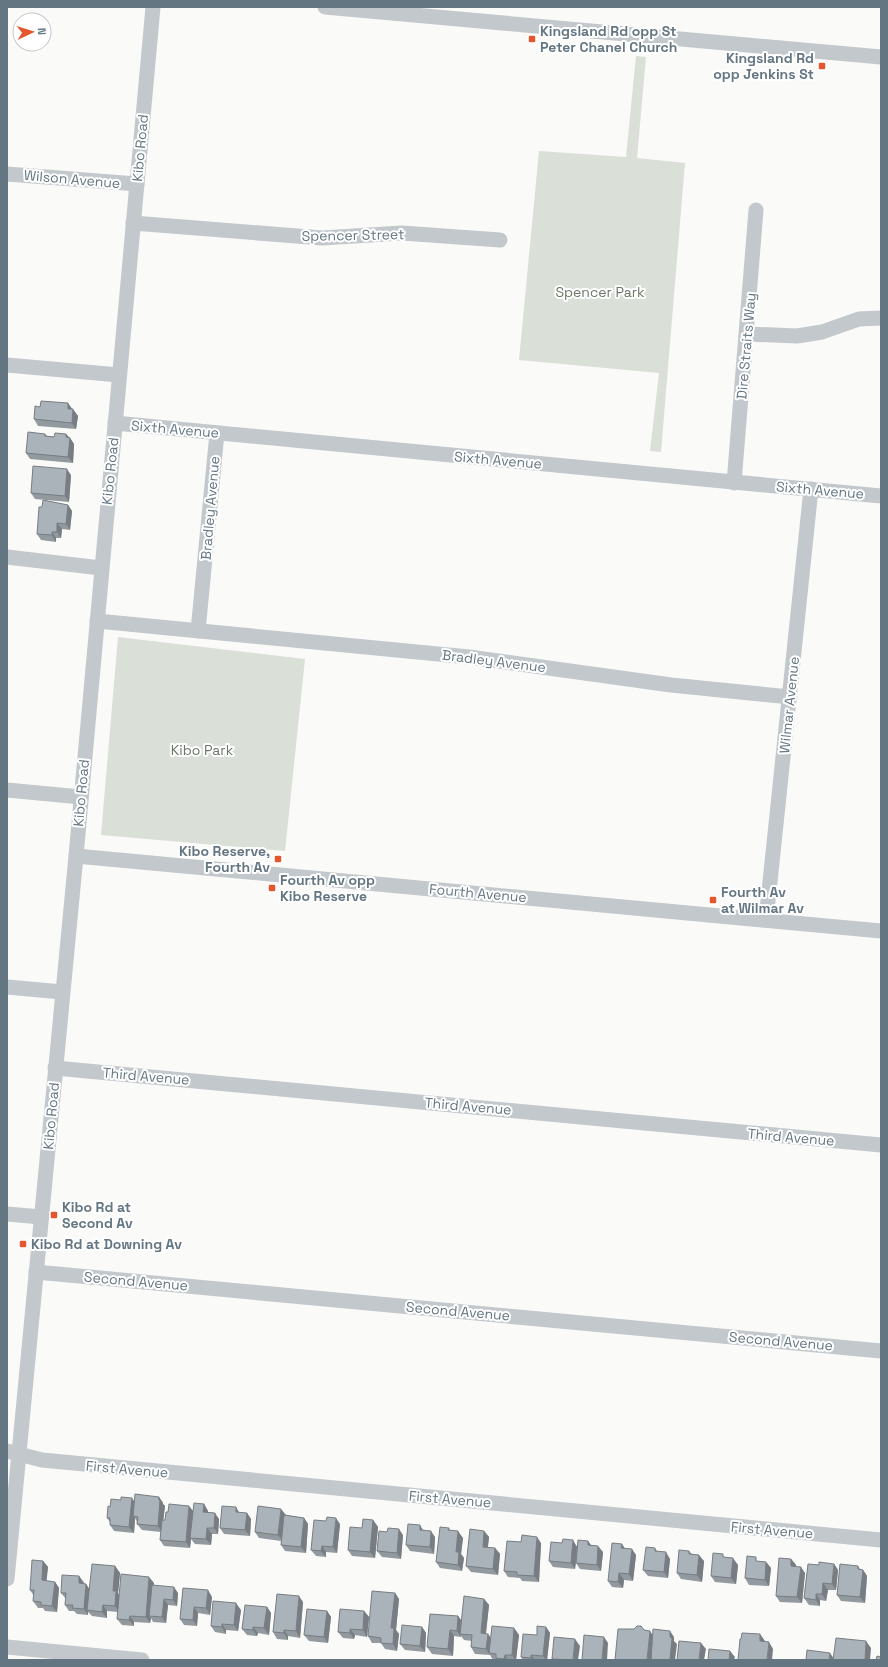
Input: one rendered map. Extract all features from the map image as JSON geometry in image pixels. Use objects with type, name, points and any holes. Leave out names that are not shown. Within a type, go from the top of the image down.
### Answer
[{"type":"street","name":"Kibo Road","points":[[7,1579],[13,1453],[36,1272],[76,856],[153,7]]},
{"type":"street","points":[[325,7],[881,57]]},
{"type":"street","name":"Wilson Avenue","points":[[7,174],[137,184]]},
{"type":"street","name":"Dire Straits Way","points":[[734,483],[756,210]]},
{"type":"street","name":"Spencer Street","points":[[133,223],[322,238],[402,233],[500,240]]},
{"type":"street","points":[[747,334],[797,336],[822,332],[859,319],[881,318]]},
{"type":"street","points":[[7,366],[119,375]]},
{"type":"street","name":"Sixth Avenue","points":[[115,423],[881,496]]},
{"type":"street","name":"Bradley Avenue","points":[[198,631],[217,433]]},
{"type":"street","name":"Wilmar Avenue","points":[[766,920],[811,489]]},
{"type":"street","points":[[7,558],[101,568]]},
{"type":"street","name":"Bradley Avenue","points":[[97,621],[469,657],[700,688],[790,697]]},
{"type":"street","points":[[7,790],[81,797]]},
{"type":"street","name":"Fourth Avenue","points":[[76,856],[881,931]]},
{"type":"street","points":[[7,987],[62,992]]},
{"type":"street","name":"Third Avenue","points":[[55,1068],[881,1145]]},
{"type":"street","points":[[7,1214],[41,1217]]},
{"type":"street","name":"Second Avenue","points":[[36,1272],[881,1351]]},
{"type":"street","name":"First Avenue","points":[[13,1453],[42,1460],[881,1540]]},
{"type":"street","points":[[7,1647],[142,1660]]},
{"type":"green space","name":"Spencer Park","points":[[636,56],[646,57],[637,158],[685,163],[661,452],[650,451],[659,373],[519,360],[539,151],[626,157]]},
{"type":"green space","name":"Kibo Park","points":[[118,637],[305,659],[285,851],[101,835]]},
{"type":"building","points":[[41,401],[68,403],[68,409],[73,409],[72,423],[34,419],[35,406],[40,407]]},
{"type":"building","points":[[28,432],[45,434],[45,436],[54,437],[55,433],[66,434],[66,437],[70,438],[68,457],[26,453]]},
{"type":"building","points":[[33,466],[67,469],[65,496],[31,493]]},
{"type":"building","points":[[43,500],[68,505],[66,524],[57,523],[57,532],[52,532],[52,535],[37,534],[39,507],[42,507]]},
{"type":"building","points":[[135,1494],[159,1497],[158,1526],[137,1524],[138,1517],[133,1516]]},
{"type":"building","points":[[121,1497],[132,1498],[129,1527],[110,1525],[110,1518],[107,1518],[108,1506],[110,1507],[111,1499],[121,1500]]},
{"type":"building","points":[[194,1503],[204,1504],[203,1512],[215,1513],[214,1528],[207,1528],[206,1539],[190,1538]]},
{"type":"building","points":[[169,1504],[189,1506],[186,1542],[160,1540],[162,1520],[165,1520]]},
{"type":"building","points":[[222,1506],[236,1507],[236,1512],[247,1513],[245,1530],[220,1528]]},
{"type":"building","points":[[258,1506],[281,1509],[278,1535],[255,1532]]},
{"type":"building","points":[[284,1515],[304,1518],[301,1547],[281,1545]]},
{"type":"building","points":[[327,1517],[336,1518],[333,1547],[322,1546],[321,1551],[311,1550],[314,1520],[326,1521]]},
{"type":"building","points":[[363,1519],[373,1520],[370,1552],[348,1550],[350,1527],[362,1528]]},
{"type":"building","points":[[408,1524],[420,1525],[420,1530],[431,1531],[430,1547],[406,1545]]},
{"type":"building","points":[[440,1527],[458,1531],[456,1552],[459,1552],[458,1565],[436,1562]]},
{"type":"building","points":[[388,1528],[399,1529],[397,1553],[377,1551],[379,1531],[387,1532]]},
{"type":"building","points":[[470,1529],[484,1531],[483,1547],[495,1548],[493,1569],[466,1566]]},
{"type":"building","points":[[522,1535],[537,1537],[534,1576],[517,1575],[517,1572],[504,1571],[507,1541],[521,1542]]},
{"type":"building","points":[[563,1539],[573,1540],[571,1563],[549,1561],[551,1542],[562,1543]]},
{"type":"building","points":[[578,1540],[588,1541],[588,1545],[598,1546],[597,1565],[576,1563]]},
{"type":"building","points":[[612,1543],[622,1544],[621,1548],[632,1549],[629,1574],[619,1573],[618,1582],[608,1581]]},
{"type":"building","points":[[646,1547],[655,1548],[655,1551],[666,1552],[664,1572],[643,1570]]},
{"type":"building","points":[[679,1550],[689,1551],[689,1554],[699,1555],[697,1575],[677,1573]]},
{"type":"building","points":[[713,1553],[723,1554],[723,1557],[733,1558],[731,1578],[711,1576]]},
{"type":"building","points":[[747,1556],[756,1557],[756,1561],[766,1562],[765,1580],[745,1578]]},
{"type":"building","points":[[779,1558],[791,1559],[791,1566],[801,1567],[797,1597],[776,1596]]},
{"type":"building","points":[[32,1560],[43,1561],[42,1580],[55,1582],[52,1606],[41,1605],[41,1602],[33,1601],[34,1590],[30,1590]]},
{"type":"building","points":[[819,1562],[834,1564],[832,1584],[823,1583],[822,1594],[816,1594],[816,1600],[804,1598],[808,1564],[819,1565]]},
{"type":"building","points":[[92,1564],[115,1566],[113,1591],[116,1591],[115,1606],[103,1605],[102,1612],[87,1610]]},
{"type":"building","points":[[840,1564],[858,1566],[858,1569],[863,1570],[860,1597],[837,1595]]},
{"type":"building","points":[[121,1574],[149,1577],[146,1617],[130,1616],[129,1620],[117,1619]]},
{"type":"building","points":[[62,1575],[79,1576],[79,1583],[86,1584],[84,1609],[72,1608],[73,1605],[65,1605],[66,1593],[61,1593]]},
{"type":"building","points":[[152,1585],[174,1587],[173,1600],[164,1599],[162,1617],[149,1616]]},
{"type":"building","points":[[183,1588],[208,1590],[206,1608],[194,1607],[193,1620],[180,1619]]},
{"type":"building","points":[[372,1591],[395,1593],[391,1628],[394,1628],[393,1644],[381,1643],[381,1638],[368,1636]]},
{"type":"building","points":[[277,1594],[299,1596],[296,1631],[284,1630],[284,1633],[273,1632]]},
{"type":"building","points":[[464,1596],[484,1599],[481,1633],[488,1634],[486,1649],[471,1647],[472,1635],[460,1634]]},
{"type":"building","points":[[213,1601],[236,1603],[234,1625],[222,1624],[222,1627],[211,1626]]},
{"type":"building","points":[[245,1605],[267,1607],[264,1628],[253,1627],[253,1630],[242,1629]]},
{"type":"building","points":[[307,1609],[327,1611],[324,1637],[304,1635]]},
{"type":"building","points":[[340,1609],[364,1611],[363,1630],[350,1629],[350,1633],[338,1632]]},
{"type":"building","points":[[430,1614],[458,1616],[457,1631],[450,1630],[448,1649],[427,1647]]},
{"type":"building","points":[[402,1625],[422,1627],[420,1646],[400,1644]]},
{"type":"building","points":[[492,1626],[514,1628],[512,1655],[505,1655],[504,1659],[496,1658],[496,1654],[489,1653]]},
{"type":"building","points":[[537,1626],[546,1627],[543,1656],[531,1655],[531,1658],[521,1657],[523,1634],[537,1635]]},
{"type":"building","points":[[637,1626],[641,1626],[644,1630],[650,1631],[647,1660],[615,1660],[618,1629],[634,1629]]},
{"type":"building","points":[[653,1629],[670,1631],[670,1637],[672,1638],[670,1660],[651,1660]]},
{"type":"building","points":[[742,1633],[760,1634],[760,1641],[769,1642],[767,1660],[738,1660]]},
{"type":"building","points":[[584,1635],[604,1637],[602,1660],[582,1660]]},
{"type":"building","points":[[554,1637],[575,1639],[573,1660],[552,1659]]},
{"type":"building","points":[[836,1638],[866,1641],[865,1660],[833,1660]]},
{"type":"building","points":[[679,1641],[701,1643],[699,1660],[677,1660]]},
{"type":"building","points":[[709,1649],[730,1651],[729,1660],[708,1660]]},
{"type":"building","points":[[807,1650],[830,1653],[829,1660],[806,1660]]},
{"type":"building","points":[[877,1656],[881,1657],[881,1660],[876,1660]]},
{"type":"place","name":"Kingsland Rd opp St Peter Chanel Church","points":[[532,39]]},
{"type":"place","name":"Kingsland Rd opp Jenkins St","points":[[822,66]]},
{"type":"place","name":"Kibo Reserve, Fourth Av","points":[[278,859]]},
{"type":"place","name":"Fourth Av opp Kibo Reserve","points":[[272,888]]},
{"type":"place","name":"Fourth Av at Wilmar Av","points":[[713,900]]},
{"type":"place","name":"Kibo Rd at Second Av","points":[[54,1215]]},
{"type":"place","name":"Kibo Rd at Downing Av","points":[[23,1244]]}]
